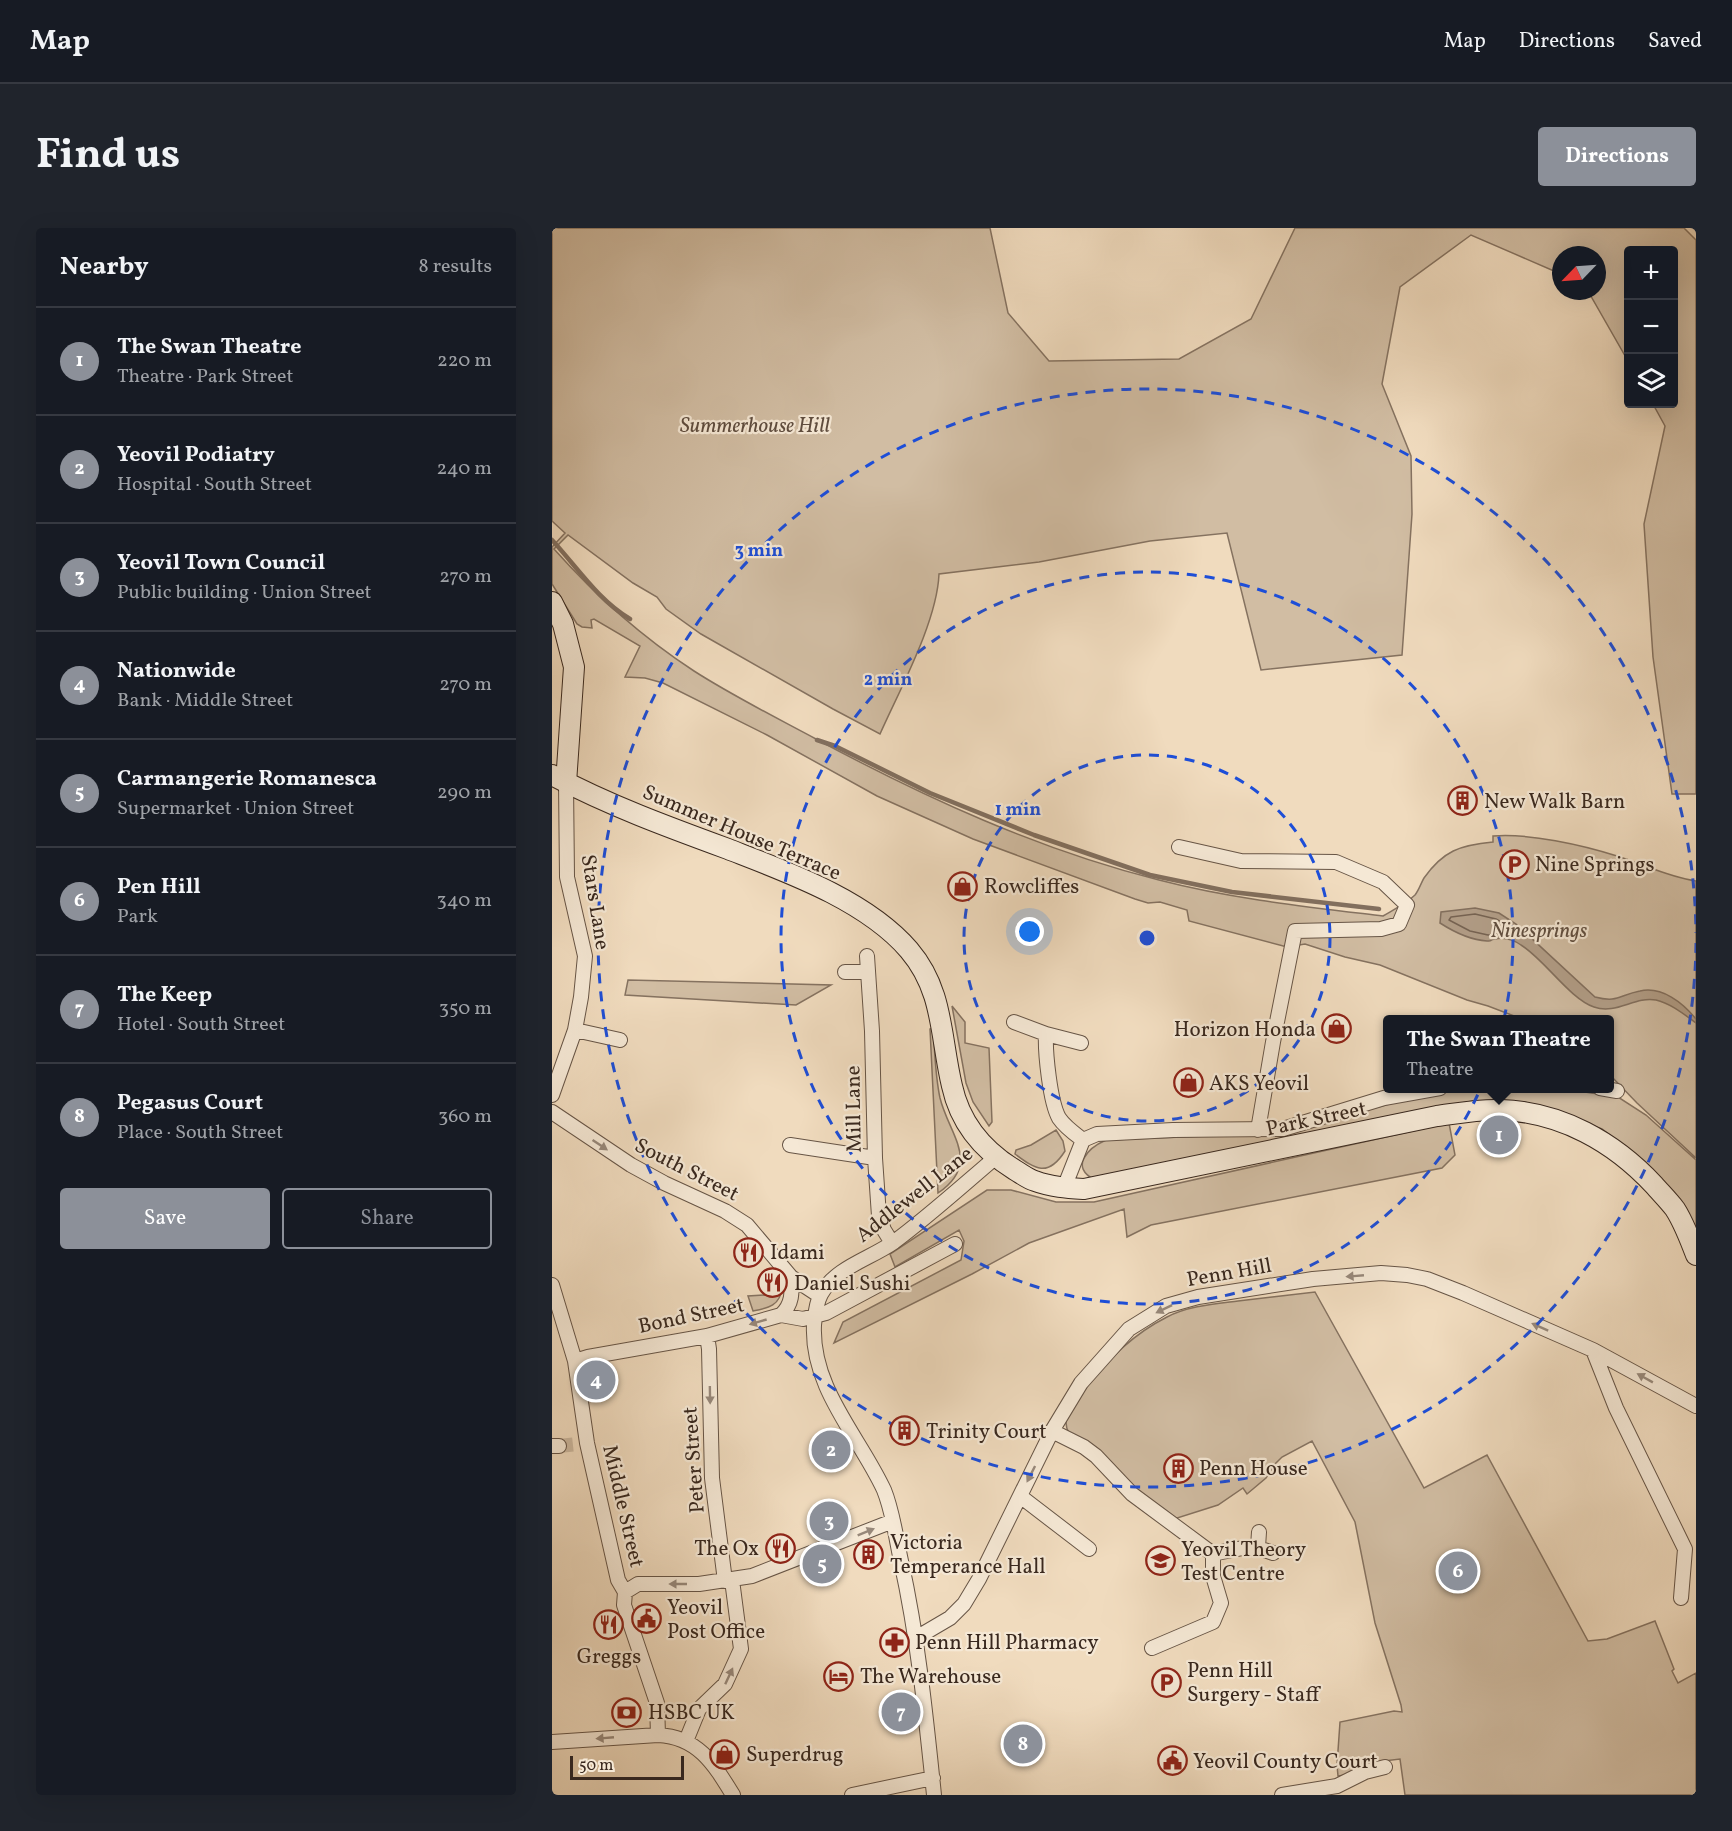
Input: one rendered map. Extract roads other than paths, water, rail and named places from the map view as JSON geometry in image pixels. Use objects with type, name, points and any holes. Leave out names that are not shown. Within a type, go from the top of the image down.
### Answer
[{"type":"street","points":[[552,602],[563,624],[574,667],[559,779]]},
{"type":"street","name":"Stars Lane","points":[[552,1095],[575,1030],[585,956],[567,877],[559,779]]},
{"type":"street","name":"Summer House Terrace","points":[[559,779],[637,815],[793,874],[868,914],[890,931],[909,950],[927,975],[938,1004],[952,1086],[959,1111],[975,1135],[995,1158],[1033,1181],[1064,1188]]},
{"type":"street","points":[[1179,847],[1241,861],[1336,862],[1383,882],[1407,905],[1399,924],[1381,929],[1295,931],[1258,1130]]},
{"type":"street","name":"Mill Lane","points":[[867,956],[872,1032],[874,1158],[879,1216],[892,1243]]},
{"type":"street","points":[[845,972],[868,972]]},
{"type":"street","points":[[1014,1022],[1046,1034],[1081,1043]]},
{"type":"street","points":[[575,1030],[620,1040]]},
{"type":"street","points":[[1046,1034],[1045,1051],[1059,1116],[1070,1130],[1083,1140]]},
{"type":"street","points":[[1064,1188],[1083,1140],[1097,1134],[1283,1130],[1384,1098],[1415,1093]]},
{"type":"street","name":"Park Street","points":[[1064,1188],[1084,1189],[1102,1186],[1437,1116],[1480,1110],[1503,1110],[1545,1116],[1571,1125],[1597,1137],[1616,1150],[1638,1168],[1674,1208],[1696,1255]]},
{"type":"street","name":"South Street","points":[[552,1112],[631,1166],[725,1211],[747,1225],[791,1277],[820,1296]]},
{"type":"street","points":[[790,1145],[874,1158]]},
{"type":"street","name":"Addlewell Lane","points":[[815,1317],[820,1296],[838,1274],[892,1243],[995,1158]]},
{"type":"street","points":[[934,1795],[916,1638],[893,1521],[880,1483],[866,1455],[833,1402],[823,1380],[814,1338],[815,1317],[955,1244]]},
{"type":"street","name":"Penn Hill","points":[[916,1638],[950,1618],[964,1604],[979,1579],[1052,1431],[1081,1383],[1129,1329],[1166,1306],[1198,1297],[1313,1279],[1381,1273],[1427,1279],[1593,1350],[1696,1406]]},
{"type":"street","points":[[781,1315],[788,1308],[792,1295],[791,1277]]},
{"type":"street","name":"Middle Street","points":[[552,1285],[575,1361],[582,1443],[618,1580],[625,1592],[624,1605],[657,1703],[658,1735]]},
{"type":"street","name":"Bond Street","points":[[575,1361],[706,1336],[781,1315],[802,1319],[815,1317]]},
{"type":"street","name":"Peter Street","points":[[687,1741],[699,1709],[726,1684],[741,1648],[712,1478],[709,1349],[706,1336]]},
{"type":"street","points":[[1593,1350],[1616,1408],[1686,1549],[1681,1598]]},
{"type":"street","points":[[1052,1431],[1084,1447],[1096,1456],[1132,1494],[1213,1554],[1243,1547],[1258,1547],[1273,1552]]},
{"type":"street","points":[[1020,1496],[1089,1549]]},
{"type":"street","points":[[625,1592],[638,1584],[699,1584],[752,1576],[893,1521]]},
{"type":"street","points":[[1258,1547],[1259,1532]]},
{"type":"street","points":[[1152,1648],[1213,1622],[1221,1603],[1213,1576],[1213,1554]]},
{"type":"street","points":[[552,1742],[673,1736],[687,1741],[702,1752],[733,1795]]},
{"type":"street","points":[[1282,1795],[1337,1786],[1365,1772],[1385,1767]]},
{"type":"street","points":[[852,1795],[933,1778]]},
{"type":"water","points":[[1475,908],[1499,913],[1516,924],[1595,997],[1614,999],[1648,990],[1664,993],[1685,1007],[1696,1019],[1696,1023],[1672,1006],[1656,1000],[1648,999],[1610,1009],[1594,1007],[1566,988],[1539,959],[1518,943],[1498,938],[1490,941],[1474,939],[1440,923],[1441,912]]},
{"type":"waterway","points":[[552,540],[598,593],[630,619]]},
{"type":"waterway","points":[[817,740],[835,746],[930,793],[1034,835],[1150,875],[1232,892],[1379,909]]},
{"type":"tunnel","points":[[559,1446],[577,1444]]},
{"type":"place","name":"New Walk Barn","points":[[1463,801]]},
{"type":"place","name":"Nine Springs","points":[[1514,864]]},
{"type":"place","name":"Rowcliffes","points":[[963,886]]},
{"type":"place","name":"Horizon Honda","points":[[1337,1029]]},
{"type":"place","name":"AKS Yeovil","points":[[1188,1083]]},
{"type":"place","name":"The Swan Theatre","points":[[1499,1135]]},
{"type":"place","name":"Idami","points":[[749,1252]]},
{"type":"place","name":"Daniel Sushi","points":[[773,1283]]},
{"type":"place","name":"Nationwide","points":[[596,1380]]},
{"type":"place","name":"Trinity Court","points":[[905,1431]]},
{"type":"place","name":"Yeovil Podiatry","points":[[831,1450]]},
{"type":"place","name":"Penn House","points":[[1178,1468]]},
{"type":"place","name":"Yeovil Town Council","points":[[829,1521]]},
{"type":"place","name":"The Ox","points":[[780,1548]]},
{"type":"place","name":"Victoria Temperance Hall","points":[[869,1554]]},
{"type":"place","name":"Yeovil Theory Test Centre","points":[[1160,1561]]},
{"type":"place","name":"Carmangerie Romanesca","points":[[822,1564]]},
{"type":"place","name":"Pen Hill","points":[[1458,1571]]},
{"type":"place","name":"Yeovil Post Office","points":[[646,1619]]},
{"type":"place","name":"Greggs","points":[[609,1625]]},
{"type":"place","name":"Penn Hill Pharmacy","points":[[894,1642]]},
{"type":"place","name":"The Warehouse","points":[[839,1676]]},
{"type":"place","name":"Penn Hill Surgery - Staff","points":[[1166,1682]]},
{"type":"place","name":"HSBC UK","points":[[627,1712]]},
{"type":"place","name":"The Keep","points":[[901,1712]]},
{"type":"place","name":"Pegasus Court","points":[[1023,1744]]},
{"type":"place","name":"Superdrug","points":[[725,1754]]},
{"type":"place","name":"Yeovil County Court","points":[[1172,1761]]},
{"type":"park label","name":"Summerhouse Hill","points":[[755,425]]},
{"type":"park label","name":"Ninesprings","points":[[1539,930]]}]
